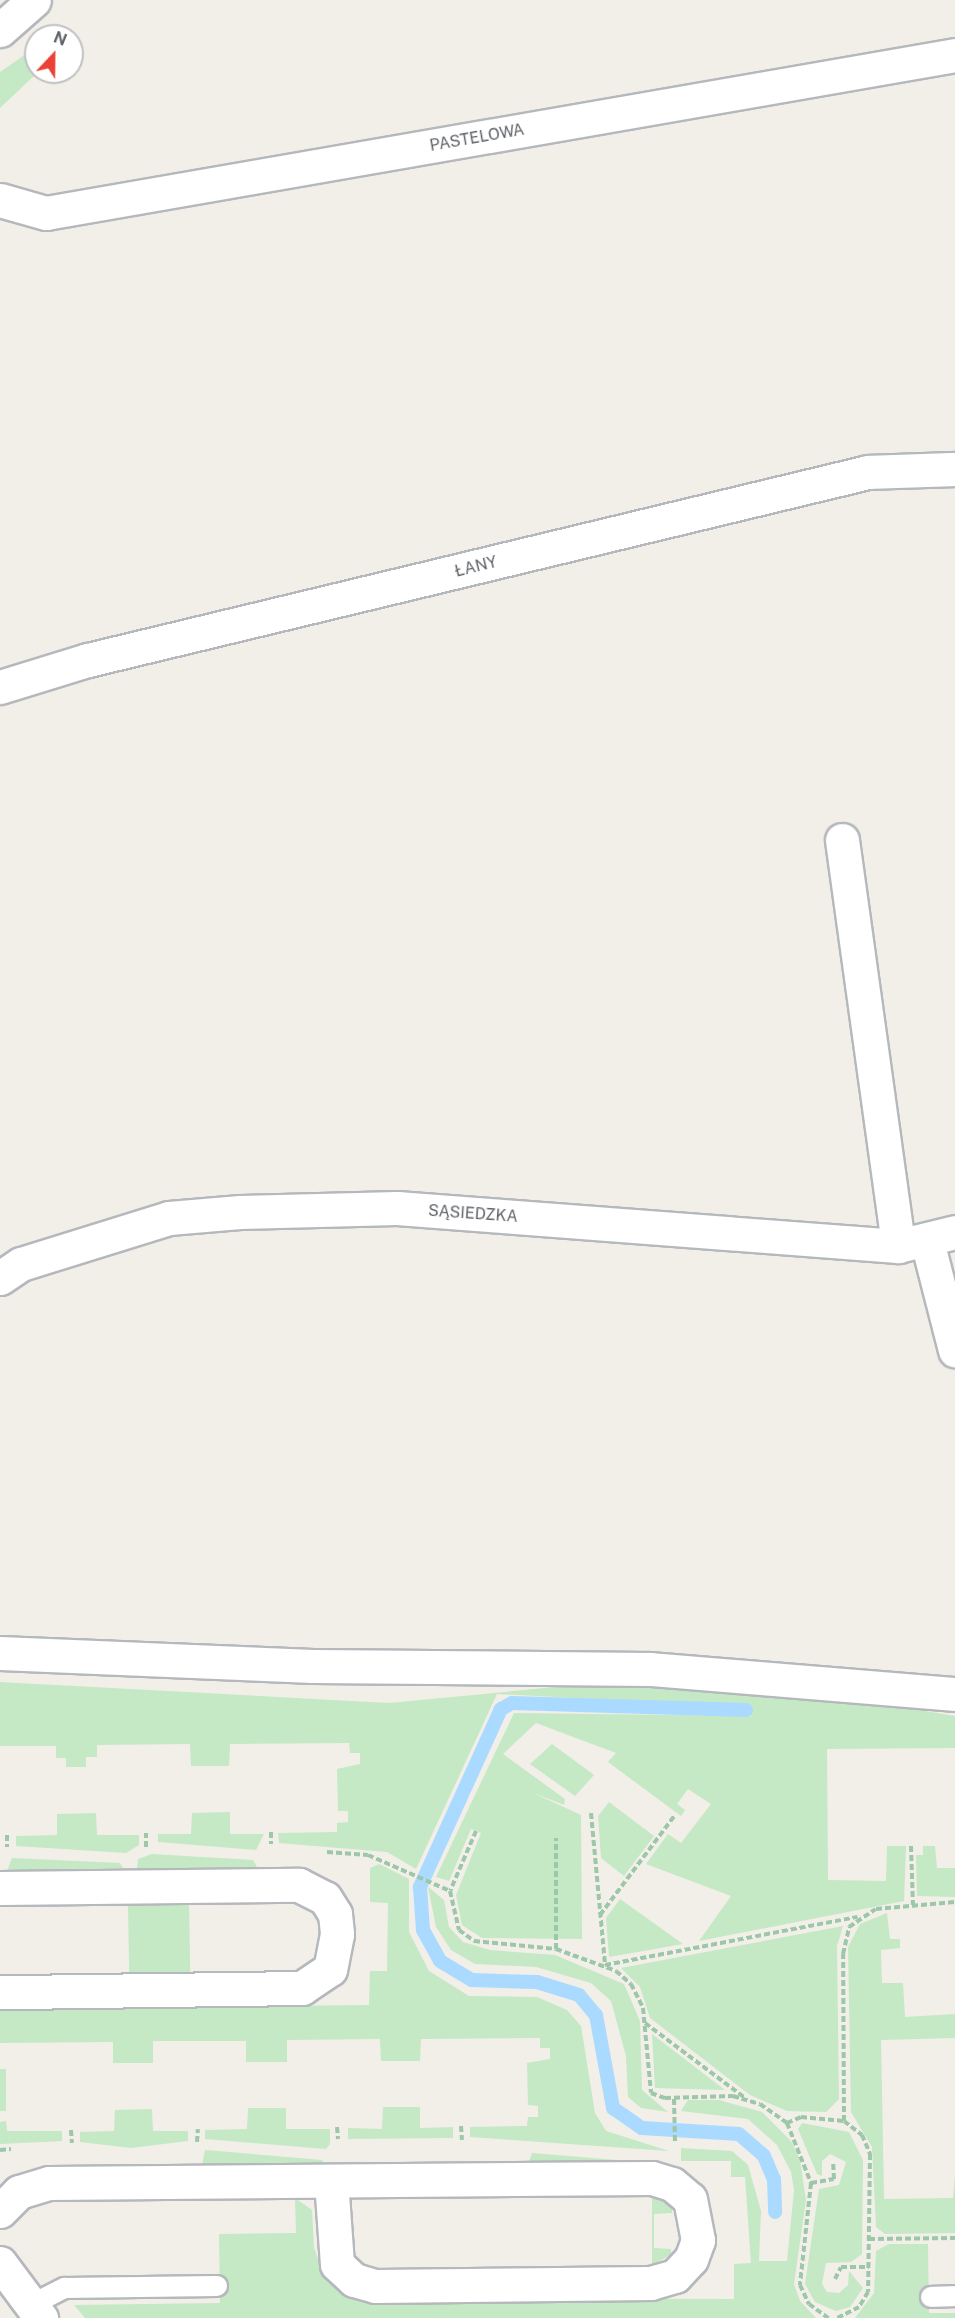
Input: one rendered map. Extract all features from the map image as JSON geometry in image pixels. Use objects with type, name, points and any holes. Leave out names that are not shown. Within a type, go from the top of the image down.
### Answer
[{"type":"street","points":[[0,30],[34,0]]},
{"type":"street","name":"PASTELOWA","points":[[0,200],[46,213],[955,55]]},
{"type":"street","name":"ŁANY","points":[[0,687],[88,660],[868,472],[955,469]]},
{"type":"street","points":[[842,840],[927,1240],[955,1350]]},
{"type":"street","name":"SĄSIEDZKA","points":[[0,1278],[21,1264],[169,1218],[240,1212],[397,1208],[927,1240]]},
{"type":"street","points":[[0,1653],[313,1666],[650,1669],[955,1694]]},
{"type":"street","points":[[0,1888],[299,1885],[318,1892],[330,1905],[337,1934],[330,1969],[302,1988],[0,1992]]},
{"type":"street","points":[[0,2211],[19,2192],[38,2184],[331,2181],[652,2178],[672,2184],[690,2199],[698,2240],[691,2259],[675,2276],[651,2283],[375,2286],[354,2280],[337,2264],[331,2181]]},
{"type":"street","points":[[0,2263],[36,2312]]},
{"type":"lane","points":[[36,2312],[65,2288],[217,2286]]},
{"type":"lane","points":[[932,2297],[955,2296]]},
{"type":"path","points":[[591,1813],[605,1965]]},
{"type":"path","points":[[600,1915],[675,1815]]},
{"type":"path","points":[[476,1831],[450,1891],[454,1922],[474,1941],[556,1949],[605,1965],[636,1991],[645,2023],[648,2089],[674,2099],[691,2094],[747,2099]]},
{"type":"path","points":[[271,1832],[271,1848]]},
{"type":"path","points":[[146,1833],[146,1848]]},
{"type":"path","points":[[7,1835],[8,1851]]},
{"type":"path","points":[[556,1838],[556,1949]]},
{"type":"path","points":[[911,1846],[913,1905]]},
{"type":"path","points":[[404,1870],[450,1891]]},
{"type":"path","points":[[605,1965],[857,1917],[876,1908],[955,1902]]},
{"type":"path","points":[[844,2121],[844,1943],[857,1917]]},
{"type":"path","points":[[645,2023],[747,2099],[787,2123],[811,2183],[800,2285],[808,2304],[828,2318]]},
{"type":"path","points":[[674,2099],[675,2151]]},
{"type":"path","points":[[787,2123],[801,2117],[844,2121],[862,2135],[870,2154],[868,2267],[864,2299],[837,2318]]},
{"type":"path","points":[[337,2127],[338,2143]]},
{"type":"path","points":[[811,2183],[834,2179],[833,2161]]},
{"type":"path","points":[[869,2239],[955,2238]]},
{"type":"path","points":[[836,2279],[841,2267],[868,2267]]},
{"type":"green space","points":[[24,55],[25,84],[0,108],[0,72]]},
{"type":"green space","points":[[650,1678],[825,1694],[955,1716],[955,1748],[827,1749],[828,1880],[886,1881],[887,1846],[906,1846],[904,1901],[699,1941],[731,1896],[646,1864],[668,1834],[681,1843],[711,1804],[688,1789],[677,1804],[685,1810],[681,1816],[608,1762],[616,1753],[536,1723],[503,1754],[565,1799],[564,1805],[531,1792],[581,1815],[582,1939],[482,1938],[462,1925],[456,1895],[481,1833],[471,1829],[449,1881],[436,1877],[514,1713],[751,1716],[751,1707],[497,1694],[416,1869],[387,1852],[279,1843],[278,1833],[337,1832],[337,1823],[348,1822],[348,1811],[338,1811],[337,1769],[360,1764],[360,1753],[350,1753],[349,1743],[230,1744],[229,1766],[191,1766],[190,1744],[97,1745],[97,1757],[86,1757],[86,1767],[66,1767],[66,1758],[56,1758],[56,1746],[0,1746],[0,1682],[389,1703]]},
{"type":"green space","points":[[552,1744],[594,1775],[575,1796],[530,1764]]},
{"type":"green space","points":[[609,1802],[654,1836],[624,1876],[601,1858],[598,1816]]},
{"type":"green space","points":[[230,1812],[230,1834],[264,1834],[256,1850],[158,1842],[158,1834],[191,1834],[192,1813]]},
{"type":"green space","points":[[96,1813],[97,1835],[139,1835],[139,1845],[126,1853],[16,1846],[16,1836],[57,1835],[57,1814]]},
{"type":"green space","points":[[923,1846],[935,1846],[937,1868],[955,1868],[955,1897],[917,1896],[916,1855],[923,1855]]},
{"type":"green space","points":[[152,1854],[253,1860],[257,1867],[137,1869],[138,1859]]},
{"type":"green space","points":[[12,1858],[120,1863],[123,1868],[7,1871]]},
{"type":"green space","points":[[379,1864],[409,1879],[409,1932],[429,1971],[469,1996],[537,1997],[567,2010],[581,2026],[595,2113],[606,2131],[669,2151],[470,2137],[470,2127],[527,2126],[528,2117],[538,2117],[538,2106],[528,2105],[527,2063],[550,2059],[550,2048],[540,2048],[540,2038],[421,2039],[420,2061],[381,2061],[380,2039],[287,2040],[287,2062],[246,2062],[246,2041],[153,2041],[153,2063],[113,2063],[113,2042],[0,2043],[0,2009],[369,2005],[370,1971],[387,1971],[388,1903],[370,1902],[370,1868]]},
{"type":"green space","points":[[428,1887],[444,1900],[449,1927],[463,1942],[490,1950],[555,1955],[624,1984],[640,2021],[642,2090],[668,2112],[641,2108],[628,2097],[626,2056],[611,2001],[591,1983],[536,1967],[475,1964],[451,1950],[436,1927]]},
{"type":"green space","points":[[620,1899],[683,1944],[609,1957],[606,1918]]},
{"type":"green space","points":[[189,1903],[190,1973],[129,1974],[128,1904]]},
{"type":"green space","points":[[887,1913],[890,1939],[900,1939],[900,1948],[881,1950],[882,1983],[903,1983],[905,2017],[955,2014],[955,2038],[881,2040],[884,2199],[953,2198],[955,2175],[955,2233],[885,2234],[876,2227],[872,2147],[851,2112],[848,1947],[860,1924]]},
{"type":"green space","points":[[843,1926],[837,1946],[839,2099],[826,2112],[787,2111],[750,2095],[650,2018],[640,1987],[621,1968]]},
{"type":"green space","points":[[652,2034],[725,2090],[655,2088]]},
{"type":"green space","points":[[0,2069],[6,2069],[6,2111],[0,2111]]},
{"type":"green space","points":[[688,2100],[719,2100],[762,2112],[791,2141],[800,2160],[806,2200],[794,2284],[800,2301],[816,2318],[85,2318],[74,2305],[220,2303],[219,2234],[296,2233],[295,2198],[312,2210],[314,2248],[326,2280],[354,2298],[734,2299],[734,2264],[751,2263],[745,2177],[731,2177],[731,2161],[681,2161],[681,2148],[732,2151],[748,2165],[761,2211],[759,2261],[787,2261],[794,2190],[791,2172],[777,2145],[748,2119],[681,2111]]},
{"type":"green space","points":[[383,2107],[420,2107],[420,2128],[453,2127],[453,2138],[348,2139],[348,2128],[382,2129]]},
{"type":"green space","points":[[248,2108],[286,2108],[286,2129],[330,2129],[330,2144],[326,2149],[205,2139],[205,2130],[247,2129]]},
{"type":"green space","points":[[152,2109],[153,2131],[188,2131],[188,2141],[131,2148],[80,2142],[80,2132],[114,2131],[115,2110]]},
{"type":"green space","points":[[6,2121],[7,2131],[62,2131],[62,2141],[0,2144],[0,2122]]},
{"type":"green space","points":[[802,2123],[849,2132],[863,2160],[862,2254],[851,2262],[826,2263],[822,2284],[827,2292],[839,2293],[848,2285],[849,2271],[863,2288],[850,2307],[836,2311],[815,2302],[805,2284],[819,2189],[839,2185],[846,2162],[830,2154],[822,2161],[822,2176],[817,2174],[798,2129]]},
{"type":"green space","points":[[205,2150],[322,2160],[324,2164],[202,2165]]},
{"type":"green space","points":[[532,2153],[628,2161],[529,2162]]},
{"type":"green space","points":[[652,2195],[672,2207],[672,2213],[654,2214],[654,2248],[671,2249],[671,2254],[652,2266]]},
{"type":"green space","points":[[889,2244],[928,2244],[929,2313],[955,2313],[955,2318],[855,2318],[874,2293],[876,2251]]},
{"type":"waterway","points":[[746,1710],[512,1703],[501,1709],[420,1887],[423,1930],[440,1961],[472,1980],[537,1982],[579,1995],[596,2015],[613,2108],[642,2128],[739,2134],[764,2156],[774,2179],[775,2212]]}]
